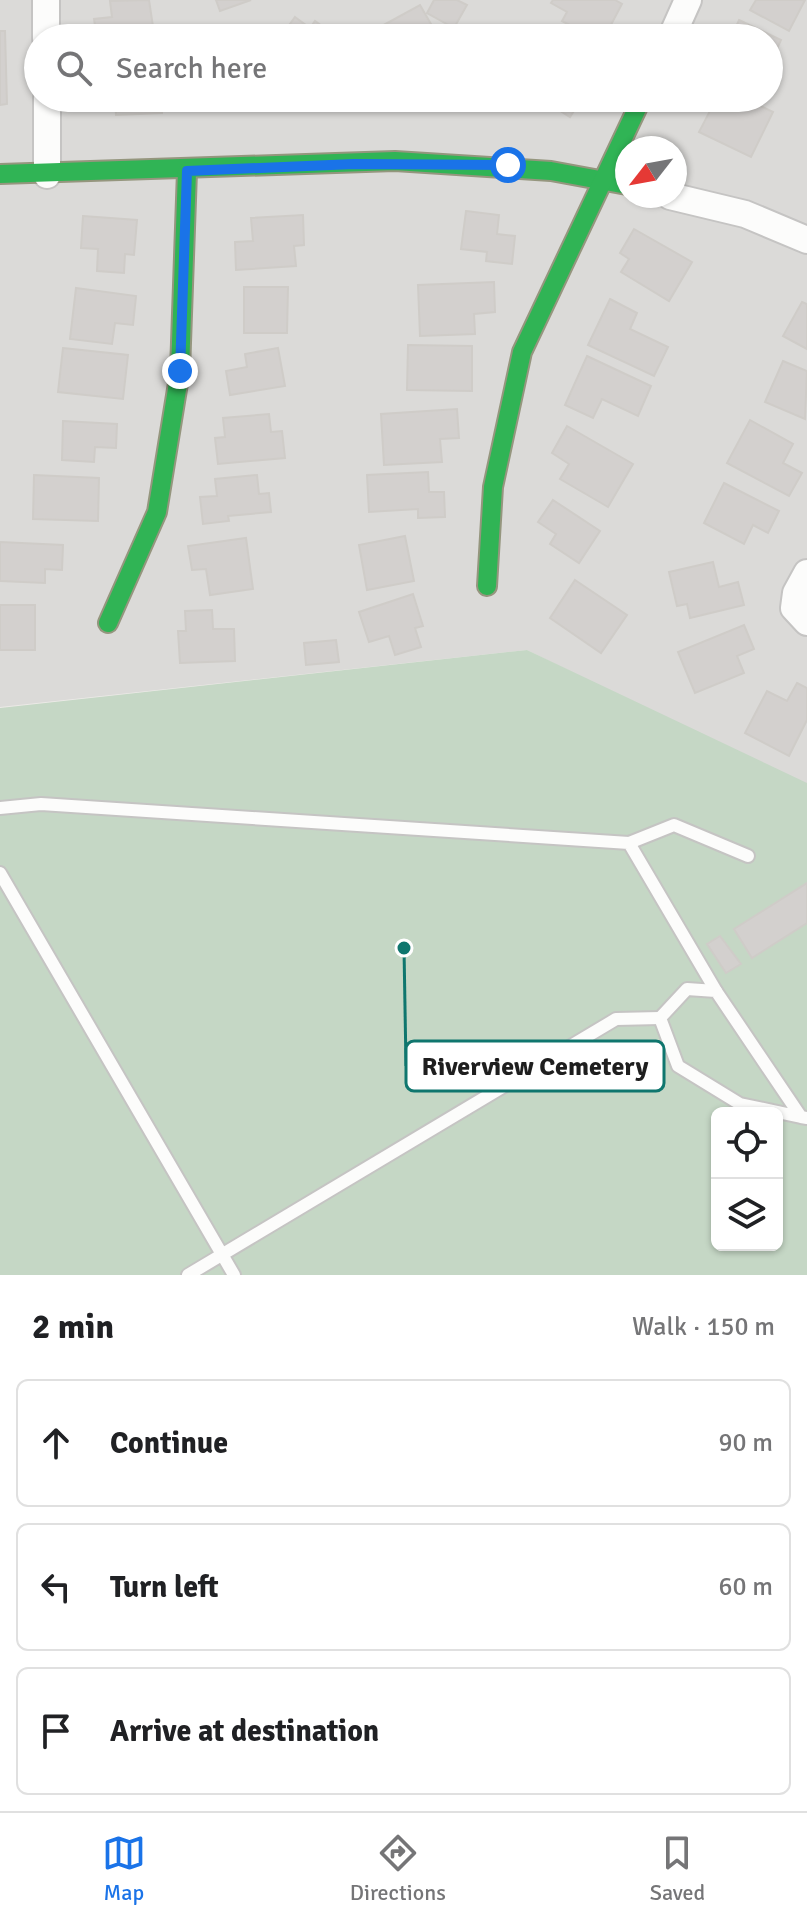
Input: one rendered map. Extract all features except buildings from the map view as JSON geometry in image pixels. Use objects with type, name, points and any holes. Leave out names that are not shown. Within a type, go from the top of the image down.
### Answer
[{"type":"street","points":[[46,0],[46,24]]},
{"type":"street","points":[[677,24],[688,0]]},
{"type":"street","points":[[47,112],[47,175]]},
{"type":"street","points":[[487,586],[493,487],[522,352],[635,112]]},
{"type":"street","points":[[0,174],[354,164],[508,165],[615,182]]},
{"type":"street","points":[[108,623],[157,512],[180,371],[187,171]]},
{"type":"street","points":[[687,200],[745,214],[807,240]]},
{"type":"street","points":[[807,573],[796,593],[794,608],[807,622]]},
{"type":"lane","points":[[0,808],[41,804],[629,843],[674,825],[748,856]]},
{"type":"lane","points":[[629,843],[716,991],[804,1118]]},
{"type":"lane","points":[[0,873],[234,1275]]},
{"type":"lane","points":[[188,1275],[616,1019],[660,1018],[687,989],[716,991]]},
{"type":"lane","points":[[660,1018],[678,1066],[740,1104],[804,1118]]},
{"type":"shaded area","points":[[0,0],[807,0],[807,788],[527,650],[0,707]]},
{"type":"green space","points":[[527,650],[807,783],[807,1275],[0,1275],[0,708]]},
{"type":"traffic: fast","points":[[487,586],[493,487],[522,352],[635,112]]},
{"type":"traffic: fast","points":[[0,174],[395,161],[551,171],[615,183]]},
{"type":"traffic: fast","points":[[108,623],[157,512],[180,371],[187,171]]},
{"type":"place","name":"Riverview Cemetery","points":[[404,948]]},
{"type":"route","points":[[180,371],[187,171],[354,164],[508,165]]}]
